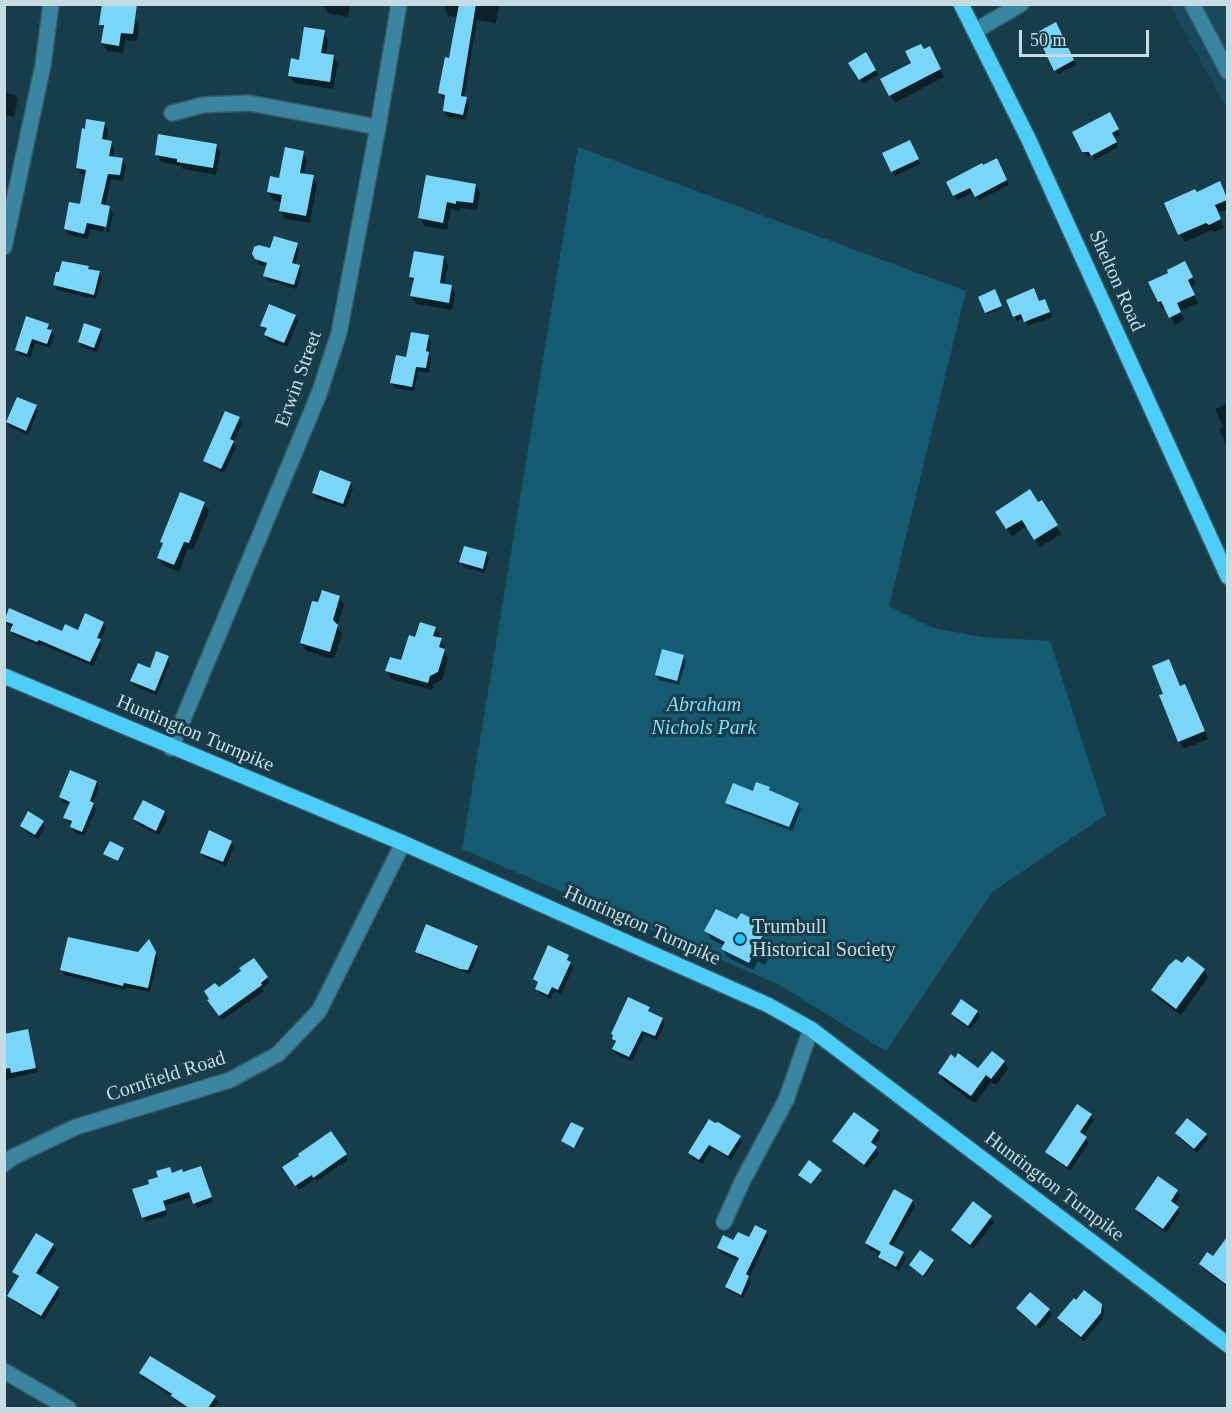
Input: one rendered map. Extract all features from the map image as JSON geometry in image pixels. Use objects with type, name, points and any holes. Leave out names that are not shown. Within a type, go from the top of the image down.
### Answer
[{"type":"main road","name":"Shelton Road","points":[[961,4],[1028,138],[1227,577]]},
{"type":"main road","name":"Huntington Turnpike","points":[[4,676],[171,748],[403,843],[768,1005],[812,1029],[1227,1344]]},
{"type":"street","points":[[4,247],[43,65],[51,4]]},
{"type":"street","name":"Erwin Street","points":[[171,748],[319,394],[339,333],[399,4]]},
{"type":"street","points":[[975,31],[1021,4]]},
{"type":"street","points":[[1192,4],[1227,72]]},
{"type":"street","points":[[172,113],[203,105],[249,103],[378,127]]},
{"type":"street","name":"Cornfield Road","points":[[4,1164],[13,1157],[76,1128],[230,1080],[278,1054],[319,1011],[403,843]]},
{"type":"street","points":[[724,1222],[742,1182],[786,1100],[812,1029]]},
{"type":"street","points":[[4,1371],[68,1408]]},
{"type":"shaded area","points":[[1170,5],[1227,5],[1227,107],[1225,106]]},
{"type":"green space","name":"Abraham Nichols Park","points":[[578,147],[966,291],[889,606],[933,628],[982,637],[1050,641],[1106,815],[992,892],[886,1051],[778,984],[462,849]]},
{"type":"building","points":[[102,4],[137,4],[133,34],[121,33],[119,46],[101,43],[104,25],[99,25]]},
{"type":"building","points":[[459,4],[476,4],[461,96],[467,97],[463,115],[443,111],[445,95],[438,93],[445,57],[449,58]]},
{"type":"building","points":[[1056,22],[1074,60],[1054,71],[1036,33]]},
{"type":"building","points":[[304,27],[325,30],[321,53],[334,55],[330,82],[288,76],[291,58],[299,60]]},
{"type":"building","points":[[921,44],[924,49],[930,46],[941,69],[889,96],[880,79],[911,63],[905,51]]},
{"type":"building","points":[[866,52],[876,70],[859,80],[848,63]]},
{"type":"building","points":[[1110,112],[1119,129],[1112,133],[1117,142],[1091,156],[1089,152],[1082,152],[1072,132]]},
{"type":"building","points":[[86,119],[105,122],[102,139],[112,141],[109,156],[123,158],[120,175],[108,174],[101,204],[110,206],[106,227],[87,223],[84,234],[64,229],[69,202],[80,204],[86,170],[76,168],[82,128],[85,129]]},
{"type":"building","points":[[158,134],[217,144],[213,168],[177,162],[177,159],[155,155]]},
{"type":"building","points":[[910,140],[919,159],[891,172],[882,153]]},
{"type":"building","points":[[285,147],[304,151],[300,173],[314,175],[306,216],[279,211],[282,195],[267,192],[270,176],[279,178]]},
{"type":"building","points":[[997,158],[1007,180],[975,197],[970,188],[953,196],[946,182],[982,163],[983,165]]},
{"type":"building","points":[[426,175],[476,184],[473,203],[447,202],[443,223],[418,218]]},
{"type":"building","points":[[1220,181],[1227,198],[1215,205],[1221,219],[1178,235],[1164,203],[1195,189],[1197,192]]},
{"type":"building","points":[[274,236],[298,243],[292,263],[300,265],[294,285],[263,276],[267,263],[255,259],[252,254],[254,247],[259,245],[270,248]]},
{"type":"building","points":[[414,251],[444,256],[440,283],[452,285],[449,303],[410,296],[414,278],[409,277]]},
{"type":"building","points":[[62,261],[89,266],[88,269],[100,271],[94,295],[53,285]]},
{"type":"building","points":[[1185,261],[1193,277],[1188,280],[1195,295],[1177,303],[1181,312],[1169,318],[1148,282],[1168,273],[1167,270]]},
{"type":"building","points":[[1034,288],[1039,301],[1045,299],[1050,312],[1024,322],[1021,314],[1013,317],[1006,300]]},
{"type":"building","points":[[995,289],[1002,306],[985,313],[978,297]]},
{"type":"building","points":[[269,304],[296,315],[284,343],[264,335],[267,328],[260,326]]},
{"type":"building","points":[[26,316],[49,324],[47,329],[52,330],[47,344],[32,339],[27,354],[15,350]]},
{"type":"building","points":[[84,323],[101,329],[94,348],[78,342]]},
{"type":"building","points":[[411,332],[429,335],[426,368],[416,367],[412,387],[390,383],[396,355],[406,357]]},
{"type":"building","points":[[17,397],[37,405],[26,431],[6,422]]},
{"type":"building","points":[[225,411],[240,417],[230,439],[234,441],[221,469],[203,461]]},
{"type":"building","points":[[320,470],[351,482],[343,504],[312,493]]},
{"type":"building","points":[[1030,489],[1038,502],[1042,500],[1058,525],[1034,540],[1022,520],[1006,529],[995,512]]},
{"type":"building","points":[[180,492],[205,502],[189,543],[184,542],[174,565],[157,558],[163,543],[160,542]]},
{"type":"building","points":[[464,546],[487,552],[483,569],[459,562]]},
{"type":"building","points":[[322,590],[340,596],[333,620],[338,625],[330,652],[300,643],[312,601],[318,602]]},
{"type":"building","points":[[9,608],[62,631],[65,624],[78,630],[85,613],[104,622],[97,638],[101,639],[90,662],[39,640],[37,642],[10,631],[13,624],[4,621]]},
{"type":"building","points":[[420,622],[436,627],[433,636],[442,638],[439,647],[445,649],[438,672],[430,676],[428,683],[385,671],[390,657],[401,660],[409,635],[415,637]]},
{"type":"building","points":[[662,649],[684,655],[677,681],[655,675]]},
{"type":"building","points":[[156,651],[169,656],[155,691],[130,681],[138,663],[150,668]]},
{"type":"building","points":[[1169,659],[1180,686],[1185,684],[1205,731],[1178,742],[1159,695],[1163,694],[1152,666]]},
{"type":"building","points":[[70,770],[97,781],[90,801],[94,803],[82,832],[70,827],[72,821],[63,818],[70,802],[59,797]]},
{"type":"building","points":[[756,782],[799,803],[789,827],[725,803],[733,783],[753,791]]},
{"type":"building","points":[[143,800],[165,811],[156,831],[133,819]]},
{"type":"building","points":[[28,811],[44,821],[35,835],[20,826]]},
{"type":"building","points":[[209,830],[232,841],[223,862],[200,853]]},
{"type":"building","points":[[110,841],[124,848],[118,861],[103,854]]},
{"type":"building","name":"Trumbull Historical Society","points":[[716,909],[737,919],[741,913],[757,921],[752,930],[763,935],[759,942],[767,946],[761,958],[753,954],[749,963],[721,949],[725,942],[704,931]]},
{"type":"building","points":[[426,924],[478,946],[468,970],[415,952]]},
{"type":"building","points":[[68,937],[138,952],[149,939],[156,952],[148,988],[124,983],[123,986],[60,970]]},
{"type":"building","points":[[548,945],[569,955],[567,960],[571,962],[558,990],[552,987],[548,995],[535,989],[538,982],[533,979]]},
{"type":"building","points":[[1188,956],[1205,969],[1176,1009],[1151,990],[1169,965],[1176,959],[1182,963]]},
{"type":"building","points":[[254,958],[268,977],[261,983],[262,985],[219,1016],[207,1000],[209,999],[204,991],[215,983],[219,987],[241,971],[239,968]]},
{"type":"building","points":[[628,997],[650,1007],[648,1011],[663,1018],[655,1036],[642,1031],[629,1057],[612,1049],[616,1041],[612,1039],[611,1034]]},
{"type":"building","points":[[961,999],[978,1011],[968,1026],[951,1014]]},
{"type":"building","points":[[28,1029],[36,1068],[11,1073],[10,1068],[4,1069],[4,1034]]},
{"type":"building","points":[[992,1051],[1005,1061],[991,1079],[986,1075],[971,1096],[938,1073],[951,1054],[955,1058],[958,1053],[978,1068]]},
{"type":"building","points":[[1077,1104],[1092,1114],[1080,1132],[1087,1137],[1067,1167],[1045,1152]]},
{"type":"building","points":[[854,1112],[879,1130],[871,1142],[877,1147],[864,1165],[832,1141]]},
{"type":"building","points":[[1187,1118],[1207,1134],[1194,1149],[1175,1133]]},
{"type":"building","points":[[709,1119],[741,1136],[728,1156],[709,1145],[699,1160],[688,1153]]},
{"type":"building","points":[[571,1122],[584,1128],[574,1148],[561,1141]]},
{"type":"building","points":[[331,1131],[347,1154],[313,1178],[312,1175],[295,1186],[282,1167]]},
{"type":"building","points":[[809,1160],[822,1170],[811,1184],[798,1175]]},
{"type":"building","points":[[201,1166],[212,1197],[193,1204],[189,1192],[163,1201],[166,1210],[142,1218],[132,1189],[149,1184],[148,1180],[158,1177],[156,1171],[170,1167],[172,1173],[182,1169],[183,1172]]},
{"type":"building","points":[[1158,1176],[1178,1190],[1171,1201],[1179,1207],[1163,1229],[1135,1209]]},
{"type":"building","points":[[894,1189],[913,1200],[889,1244],[904,1252],[896,1267],[878,1257],[881,1252],[865,1243]]},
{"type":"building","points":[[973,1201],[992,1216],[970,1245],[951,1230]]},
{"type":"building","points":[[755,1225],[767,1231],[746,1274],[749,1276],[741,1295],[725,1287],[739,1258],[717,1248],[723,1235],[733,1240],[738,1232],[749,1237]]},
{"type":"building","points":[[36,1233],[54,1244],[36,1273],[59,1287],[41,1316],[7,1296],[19,1276],[12,1272]]},
{"type":"building","points":[[1227,1237],[1227,1285],[1199,1264],[1207,1252],[1213,1256]]},
{"type":"building","points":[[920,1250],[934,1260],[923,1276],[909,1265]]},
{"type":"building","points":[[1084,1290],[1102,1304],[1101,1313],[1081,1337],[1057,1318]]},
{"type":"building","points":[[1030,1292],[1050,1309],[1036,1326],[1016,1308]]},
{"type":"building","points":[[150,1356],[216,1396],[208,1408],[189,1408],[139,1373]]},
{"type":"place","name":"Trumbull Historical Society","points":[[740,939]]}]
